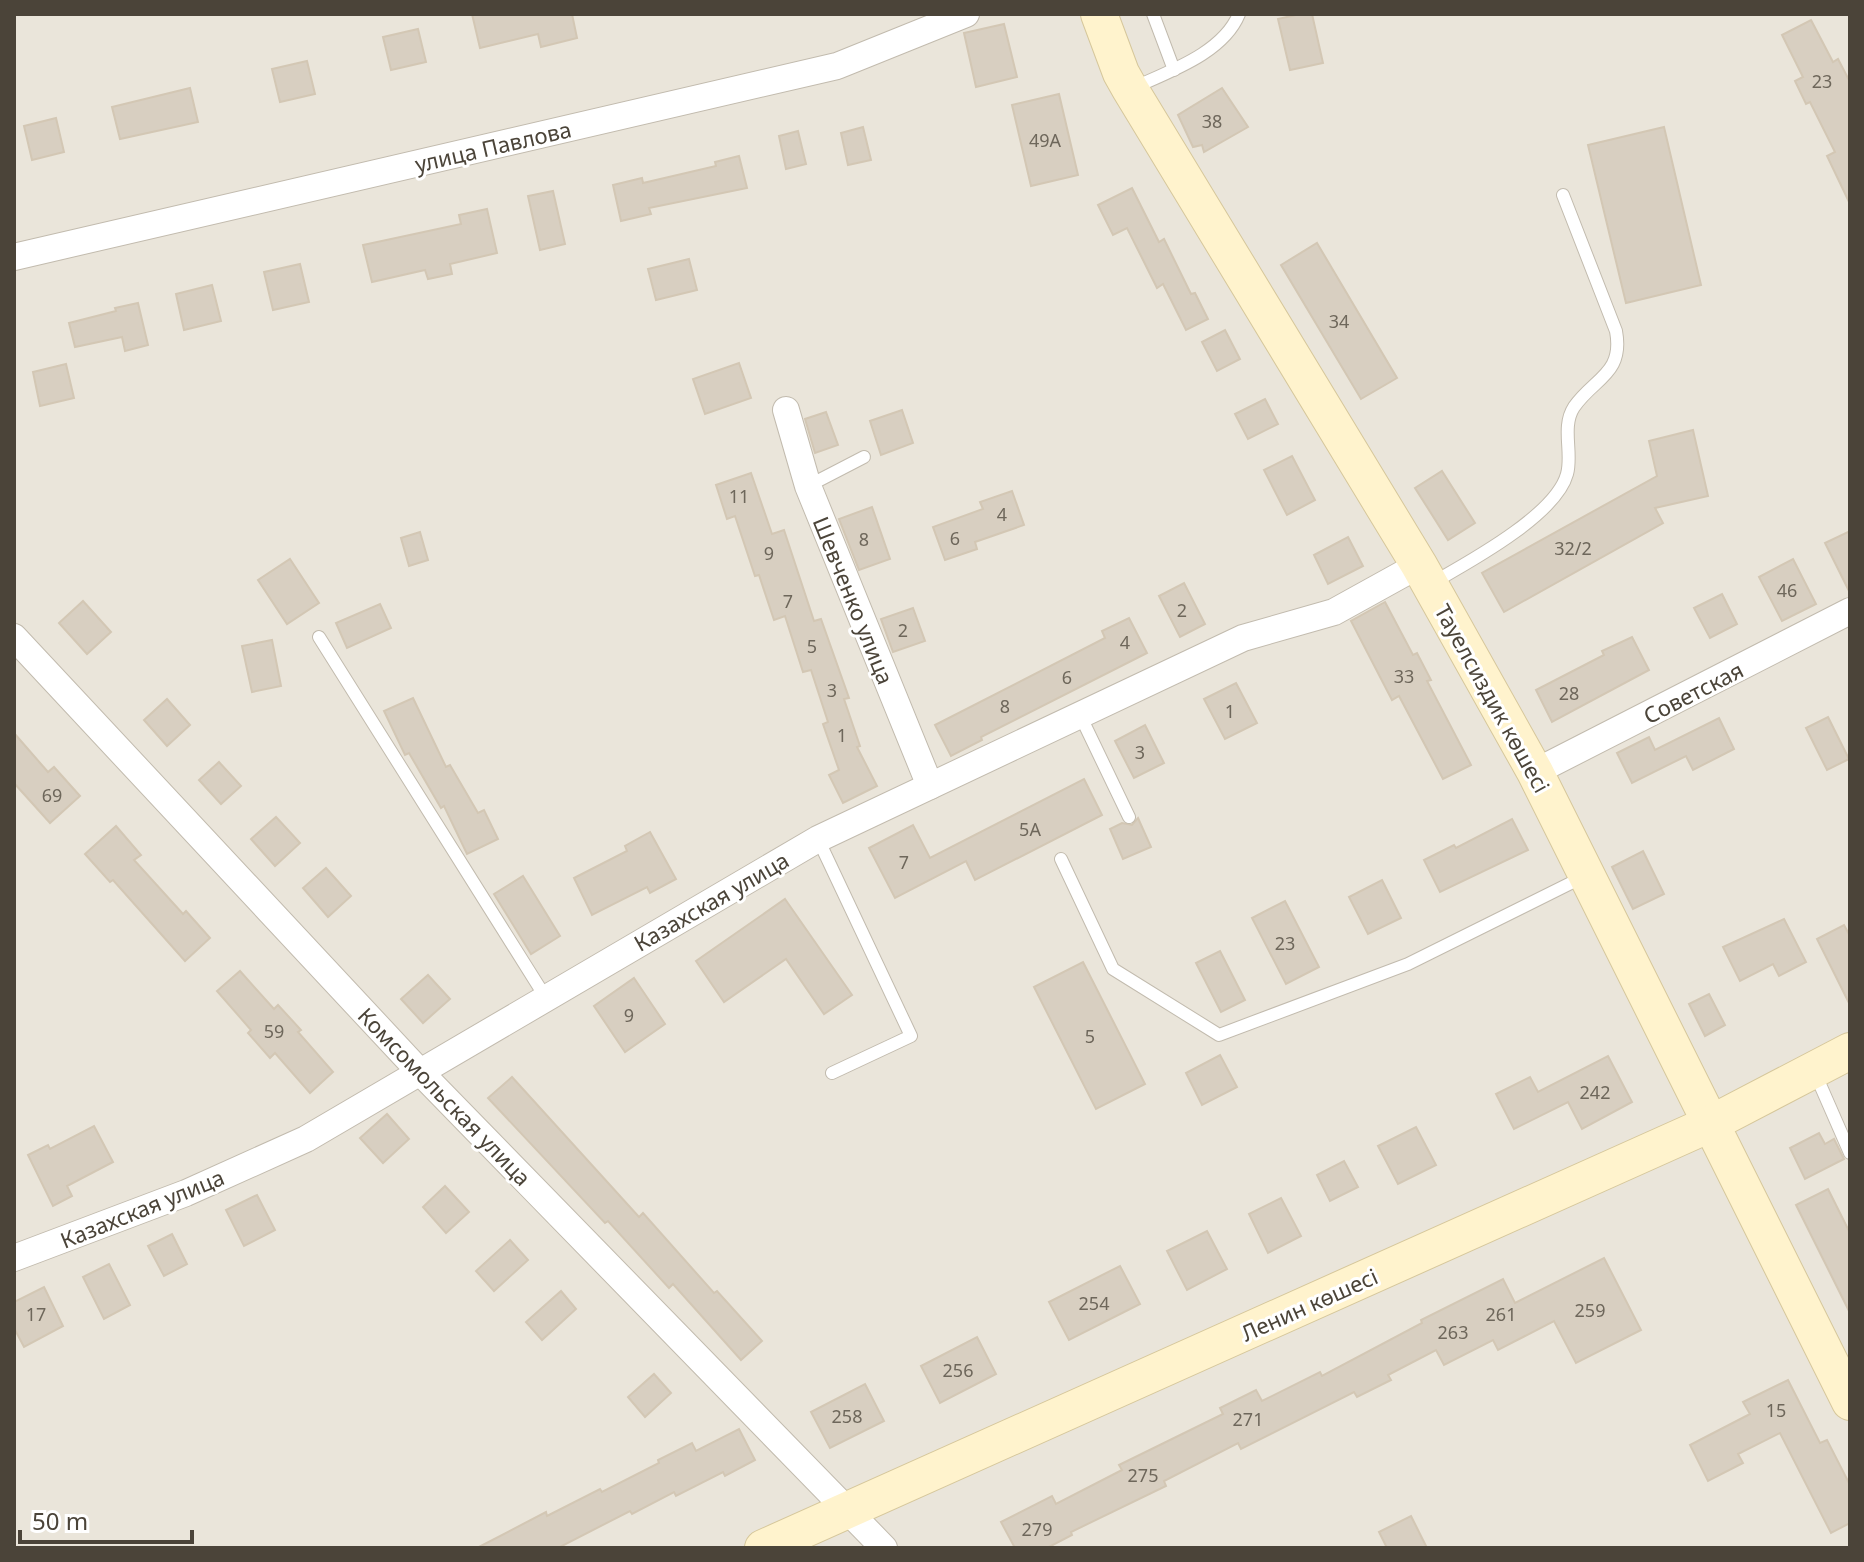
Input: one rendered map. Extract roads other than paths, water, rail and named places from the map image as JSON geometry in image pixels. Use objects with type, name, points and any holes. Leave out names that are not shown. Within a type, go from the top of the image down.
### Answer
[{"type":"street","name":"улица Павлова","points":[[14,257],[837,66],[966,14]]},
{"type":"street","name":"Тауелсиздик көшесі","points":[[1099,14],[1130,89],[1425,575],[1535,772],[1850,1402]]},
{"type":"street","name":"Шевченко улица","points":[[786,410],[808,486],[930,786]]},
{"type":"street","name":"Казахская улица","points":[[14,1258],[186,1193],[293,1145],[818,839],[1243,638],[1334,612],[1425,575]]},
{"type":"street","name":"Советская","points":[[1535,772],[1850,611]]},
{"type":"street","name":"Комсомольская улица","points":[[14,637],[420,1072],[884,1548]]},
{"type":"street","name":"Ленин көшесі","points":[[763,1548],[1712,1123],[1850,1051]]},
{"type":"lane","points":[[1153,14],[1174,70]]},
{"type":"lane","points":[[1130,89],[1174,70],[1208,50],[1233,30],[1239,14]]},
{"type":"lane","points":[[1425,575],[1492,550],[1552,499],[1567,474],[1570,415],[1610,371],[1616,356],[1619,344],[1616,331],[1563,195]]},
{"type":"lane","points":[[808,486],[864,457]]},
{"type":"lane","points":[[319,637],[546,998]]},
{"type":"lane","points":[[1080,715],[1129,817]]},
{"type":"lane","points":[[818,839],[911,1036],[832,1073]]},
{"type":"lane","points":[[1061,859],[1113,969],[1219,1035],[1408,964],[1588,875]]},
{"type":"lane","points":[[1814,1070],[1850,1153]]}]
